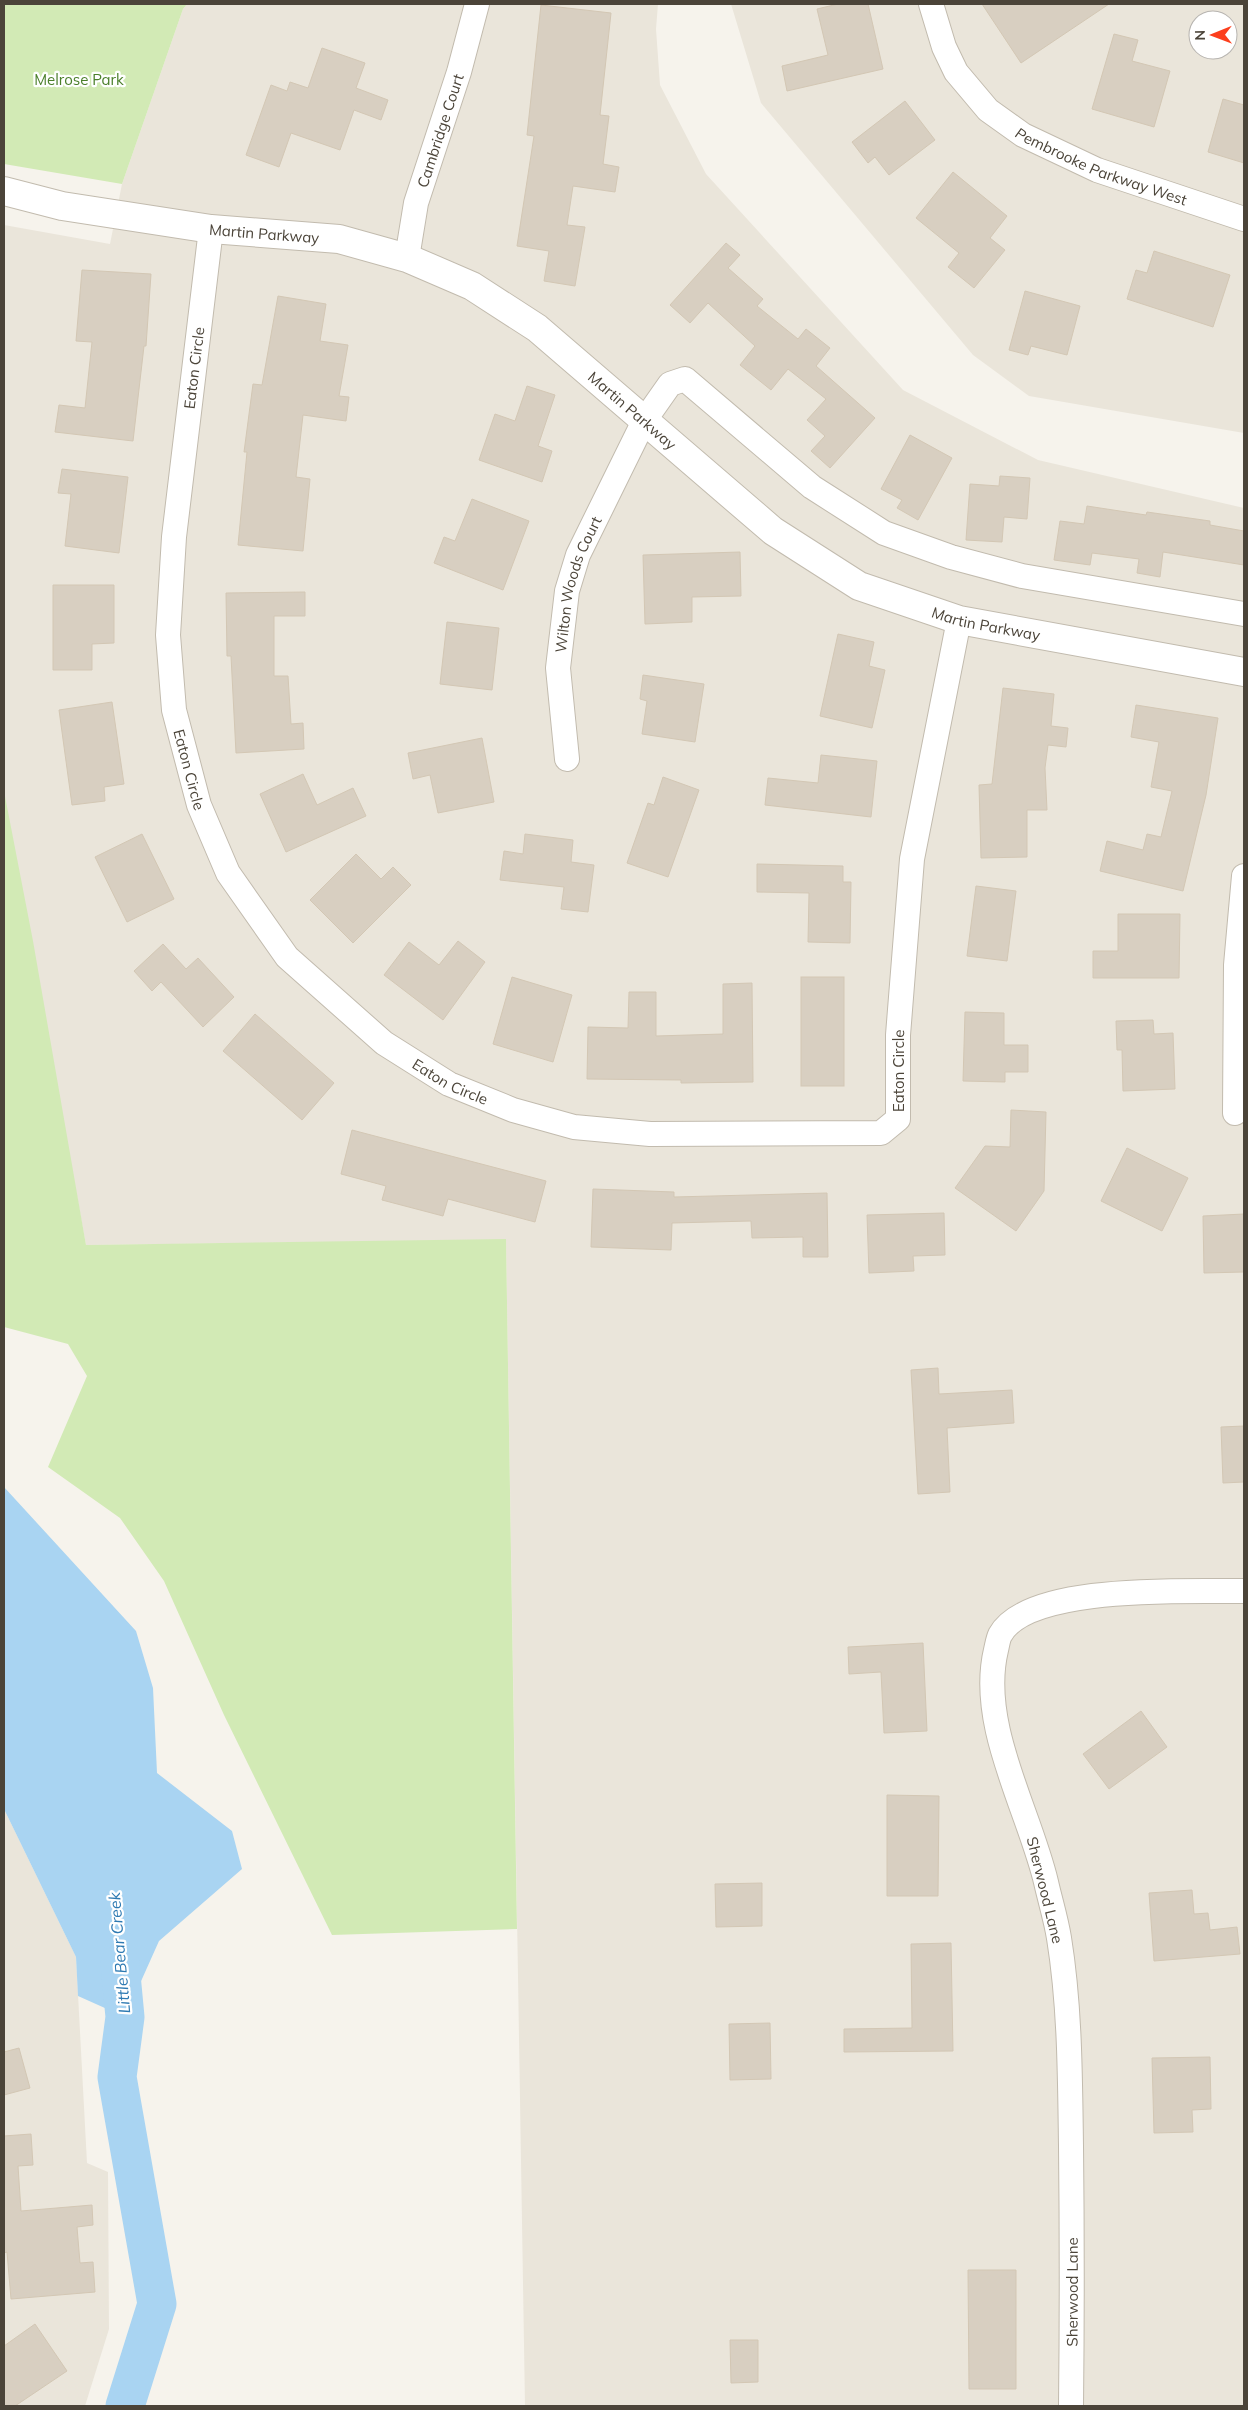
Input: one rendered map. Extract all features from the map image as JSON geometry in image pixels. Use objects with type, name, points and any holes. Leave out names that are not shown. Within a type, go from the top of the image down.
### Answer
[{"type":"street","name":"Cambridge Court","points":[[407,258],[416,203],[459,72],[477,4]]},
{"type":"street","name":"Pembrooke Parkway West","points":[[931,4],[944,47],[956,72],[988,110],[1023,134],[1097,170],[1244,219]]},
{"type":"street","name":"Martin Parkway","points":[[4,191],[62,206],[211,229],[338,240],[407,258],[472,286],[537,328],[773,532],[859,586],[958,620],[1244,672]]},
{"type":"street","name":"Eaton Circle","points":[[211,229],[174,538],[168,635],[174,710],[199,805],[228,873],[287,957],[384,1043],[449,1084],[513,1110],[574,1127],[650,1134],[881,1133],[898,1119],[898,1035],[912,858],[958,620]]},
{"type":"street","name":"Wilton Woods Court","points":[[567,759],[558,668],[567,591],[578,555],[644,421],[670,384],[685,379],[812,486],[884,532],[951,557],[1022,576],[1244,614]]},
{"type":"street","points":[[1235,1113],[1236,965],[1244,876]]},
{"type":"street","name":"Sherwood Lane","points":[[1071,2406],[1073,2248],[1070,2084],[1063,1974],[1059,1937],[1045,1877],[999,1736],[992,1693],[993,1662],[1000,1635],[1015,1620],[1038,1607],[1124,1592],[1244,1591]]},
{"type":"shaded area","points":[[187,4],[658,4],[656,29],[660,85],[706,174],[903,390],[1038,460],[1244,508],[1244,2406],[525,2406],[506,1240],[86,1245],[4,800],[4,225],[110,244],[122,184],[183,9]]},
{"type":"shaded area","points":[[731,4],[1244,4],[1244,433],[1029,396],[973,355],[761,103]]},
{"type":"shaded area","points":[[4,1809],[76,1957],[87,2163],[108,2172],[109,2329],[85,2406],[4,2406]]},
{"type":"green space","name":"Melrose Park","points":[[4,4],[187,4],[183,9],[122,184],[4,164]]},
{"type":"green space","points":[[4,791],[33,941],[86,1245],[506,1239],[517,1929],[332,1935],[224,1715],[164,1581],[120,1518],[48,1467],[87,1376],[68,1344],[4,1327]]},
{"type":"water","points":[[4,1487],[136,1631],[153,1688],[157,1773],[232,1831],[242,1869],[159,1941],[125,2017],[78,1996],[76,1957],[4,1809]]},
{"type":"building","points":[[838,4],[868,4],[883,69],[787,91],[782,66],[828,55],[817,9]]},
{"type":"building","points":[[982,4],[1109,4],[1021,63]]},
{"type":"building","points":[[541,5],[611,13],[600,115],[609,116],[603,164],[619,167],[615,192],[573,186],[567,225],[585,227],[575,286],[544,281],[549,251],[517,246],[534,136],[527,135]]},
{"type":"building","points":[[1114,34],[1138,40],[1132,61],[1170,71],[1154,127],[1092,109]]},
{"type":"building","points":[[322,48],[365,63],[356,88],[388,100],[381,120],[354,110],[340,150],[291,133],[279,167],[246,155],[271,85],[287,91],[290,82],[308,88]]},
{"type":"building","points":[[1223,99],[1244,105],[1244,163],[1208,152]]},
{"type":"building","points":[[905,101],[935,140],[889,175],[875,157],[868,163],[852,142]]},
{"type":"building","points":[[953,172],[1007,216],[990,238],[1005,250],[974,288],[948,267],[959,253],[916,218]]},
{"type":"building","points":[[726,243],[740,255],[728,268],[763,299],[757,306],[798,339],[806,329],[830,348],[816,366],[875,418],[830,468],[811,451],[825,436],[807,420],[826,399],[788,369],[771,390],[740,365],[755,346],[708,303],[690,323],[670,305]]},
{"type":"building","points":[[1154,251],[1230,275],[1213,327],[1127,299],[1136,270],[1147,273]]},
{"type":"building","points":[[82,270],[151,274],[146,346],[144,346],[133,441],[55,432],[59,405],[85,408],[92,342],[76,341]]},
{"type":"building","points":[[1025,291],[1080,306],[1067,355],[1031,346],[1028,355],[1009,350]]},
{"type":"building","points":[[278,296],[326,304],[320,341],[348,345],[339,396],[349,397],[346,421],[303,415],[296,477],[310,479],[303,551],[238,545],[247,452],[244,452],[253,384],[262,385]]},
{"type":"building","points":[[527,386],[555,395],[538,446],[552,451],[542,482],[479,460],[495,414],[515,421]]},
{"type":"building","points":[[910,435],[952,458],[918,520],[897,508],[902,500],[881,489]]},
{"type":"building","points":[[62,469],[128,477],[119,553],[65,546],[71,494],[58,493]]},
{"type":"building","points":[[1000,476],[1030,478],[1027,519],[1004,517],[1002,542],[966,540],[970,484],[999,486]]},
{"type":"building","points":[[472,499],[529,521],[503,590],[434,563],[444,537],[455,541]]},
{"type":"building","points":[[1087,506],[1146,515],[1147,512],[1210,521],[1210,525],[1244,531],[1244,565],[1163,552],[1160,577],[1137,573],[1139,559],[1092,553],[1090,565],[1054,560],[1060,521],[1084,524]]},
{"type":"building","points":[[740,552],[741,596],[692,597],[692,622],[645,624],[643,555]]},
{"type":"building","points":[[53,585],[114,585],[114,643],[92,644],[92,670],[53,670]]},
{"type":"building","points":[[305,592],[305,616],[274,616],[274,676],[288,676],[291,724],[303,723],[304,749],[236,753],[231,656],[227,656],[226,593]]},
{"type":"building","points":[[447,622],[499,628],[492,690],[440,684]]},
{"type":"building","points":[[838,634],[874,642],[869,666],[885,670],[872,728],[820,716]]},
{"type":"building","points":[[643,675],[704,684],[695,742],[642,734],[647,701],[640,699]]},
{"type":"building","points":[[1003,688],[1054,694],[1051,726],[1068,728],[1066,747],[1048,745],[1045,768],[1047,810],[1027,810],[1027,857],[981,858],[979,785],[992,784]]},
{"type":"building","points":[[112,702],[124,784],[104,787],[105,801],[72,805],[59,710]]},
{"type":"building","points":[[1136,705],[1218,718],[1206,795],[1183,891],[1100,871],[1107,841],[1143,850],[1147,834],[1161,837],[1172,791],[1151,787],[1159,742],[1131,737]]},
{"type":"building","points":[[482,738],[494,802],[438,813],[430,775],[413,779],[408,753]]},
{"type":"building","points":[[821,755],[877,761],[871,817],[765,805],[768,778],[818,783]]},
{"type":"building","points":[[303,774],[317,805],[353,788],[366,816],[286,852],[260,794]]},
{"type":"building","points":[[663,777],[699,790],[668,877],[627,863],[648,803],[654,805]]},
{"type":"building","points":[[142,834],[174,899],[127,922],[95,857]]},
{"type":"building","points":[[525,834],[573,840],[571,862],[594,865],[588,912],[561,909],[564,887],[500,880],[504,851],[523,854]]},
{"type":"building","points":[[356,854],[381,879],[393,867],[411,885],[353,943],[310,900]]},
{"type":"building","points":[[757,864],[843,866],[843,882],[851,882],[850,943],[808,942],[809,893],[757,892]]},
{"type":"building","points":[[976,886],[1016,891],[1007,961],[967,956]]},
{"type":"building","points":[[1118,914],[1180,914],[1179,978],[1093,978],[1093,951],[1118,951]]},
{"type":"building","points":[[458,941],[485,962],[443,1020],[384,975],[409,942],[439,965]]},
{"type":"building","points":[[163,944],[186,969],[198,958],[234,997],[203,1027],[161,982],[152,991],[134,971]]},
{"type":"building","points":[[512,977],[572,995],[553,1062],[493,1044]]},
{"type":"building","points":[[801,977],[844,977],[844,1086],[801,1086]]},
{"type":"building","points":[[752,983],[753,1082],[681,1083],[681,1080],[587,1079],[588,1027],[628,1028],[629,992],[656,992],[656,1036],[723,1034],[723,984]]},
{"type":"building","points":[[965,1012],[1004,1013],[1004,1045],[1028,1045],[1028,1072],[1005,1072],[1005,1082],[963,1081]]},
{"type":"building","points":[[255,1014],[334,1083],[302,1120],[223,1051]]},
{"type":"building","points":[[1153,1020],[1154,1034],[1173,1033],[1175,1089],[1123,1091],[1122,1050],[1117,1050],[1116,1021]]},
{"type":"building","points":[[1011,1110],[1046,1112],[1044,1191],[1016,1231],[955,1188],[985,1146],[1010,1147]]},
{"type":"building","points":[[352,1130],[546,1181],[535,1222],[448,1199],[443,1216],[382,1200],[386,1186],[341,1174]]},
{"type":"building","points":[[1127,1148],[1188,1178],[1162,1231],[1101,1201]]},
{"type":"building","points":[[593,1189],[674,1192],[674,1197],[827,1193],[828,1257],[803,1257],[803,1237],[752,1238],[751,1221],[672,1223],[671,1250],[591,1247]]},
{"type":"building","points":[[944,1213],[945,1255],[913,1256],[914,1271],[869,1273],[867,1215]]},
{"type":"building","points":[[1244,1214],[1244,1272],[1204,1273],[1203,1216]]},
{"type":"building","points":[[938,1368],[939,1394],[1012,1390],[1014,1423],[947,1428],[950,1492],[918,1494],[911,1370]]},
{"type":"building","points":[[1244,1426],[1244,1482],[1223,1483],[1221,1427]]},
{"type":"building","points":[[923,1643],[927,1731],[884,1733],[881,1672],[849,1674],[848,1647]]},
{"type":"building","points":[[1141,1711],[1167,1747],[1109,1789],[1083,1754]]},
{"type":"building","points":[[887,1795],[939,1796],[938,1896],[887,1896]]},
{"type":"building","points":[[762,1883],[762,1926],[716,1927],[715,1884]]},
{"type":"building","points":[[1192,1890],[1194,1914],[1208,1913],[1210,1930],[1237,1927],[1240,1954],[1154,1961],[1149,1893]]},
{"type":"building","points":[[951,1943],[953,2051],[844,2052],[844,2029],[912,2028],[911,1944]]},
{"type":"building","points":[[770,2023],[771,2079],[730,2080],[729,2024]]},
{"type":"building","points":[[19,2048],[30,2088],[4,2095],[4,2052]]},
{"type":"building","points":[[1210,2057],[1211,2109],[1192,2110],[1193,2132],[1154,2133],[1152,2058]]},
{"type":"building","points":[[31,2134],[33,2165],[18,2166],[21,2211],[92,2205],[93,2225],[77,2227],[80,2263],[93,2262],[95,2292],[11,2299],[7,2252],[4,2253],[4,2136]]},
{"type":"building","points":[[968,2270],[1016,2270],[1016,2389],[969,2389]]},
{"type":"building","points":[[35,2324],[67,2371],[15,2406],[4,2406],[4,2346]]},
{"type":"building","points":[[730,2340],[758,2340],[758,2382],[731,2383]]},
{"type":"waterway","name":"Little Bear Creek","points":[[120,1964],[125,2017],[117,2077],[157,2304],[125,2406]]}]
